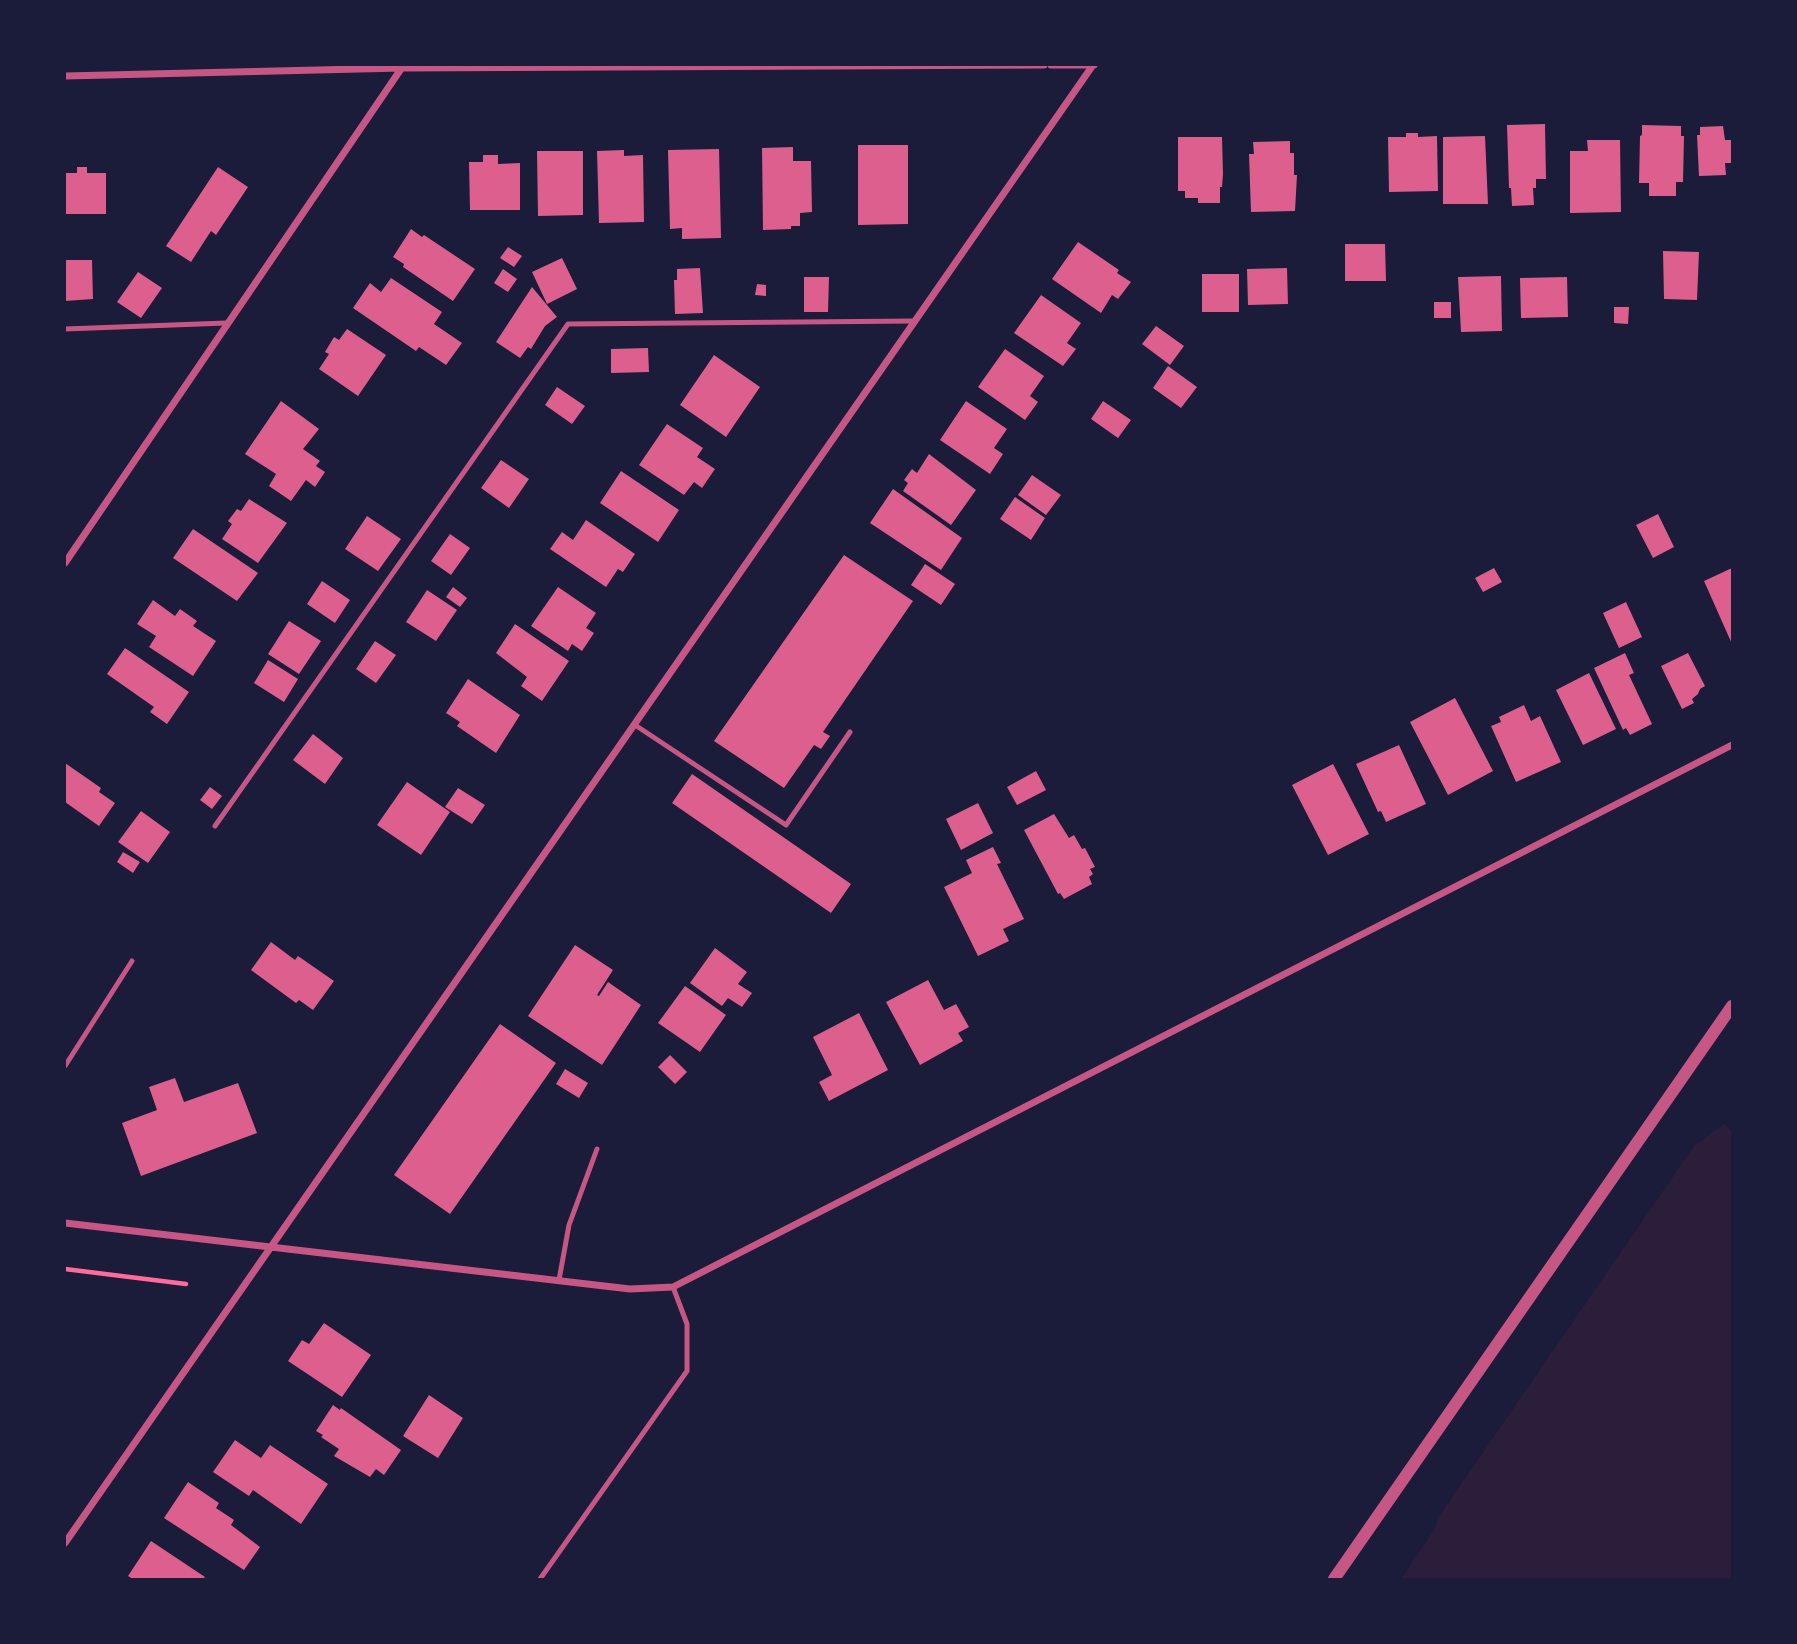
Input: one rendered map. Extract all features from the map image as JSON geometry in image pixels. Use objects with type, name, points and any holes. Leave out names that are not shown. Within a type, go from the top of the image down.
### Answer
[{"type":"street","points":[[65,76],[403,66],[1044,65]]},
{"type":"street","points":[[1051,65],[1094,65]]},
{"type":"street","points":[[65,1544],[1094,65]]},
{"type":"street","points":[[65,564],[226,323],[403,66]]},
{"type":"street","points":[[65,1223],[630,1289],[673,1287],[1732,745]]},
{"type":"street","points":[[1335,1579],[1732,1006]]},
{"type":"lane","points":[[215,826],[568,324],[915,321]]},
{"type":"lane","points":[[65,330],[226,323]]},
{"type":"lane","points":[[635,725],[786,825],[850,732]]},
{"type":"lane","points":[[65,1066],[132,961]]},
{"type":"lane","points":[[559,1280],[569,1225],[597,1149]]},
{"type":"lane","points":[[540,1579],[687,1371],[687,1324],[673,1287]]},
{"type":"path","points":[[65,1269],[186,1284]]},
{"type":"shaded area","points":[[1724,1124],[1732,1131],[1732,1579],[1401,1579],[1436,1527],[1437,1519],[1694,1146]]},
{"type":"building","points":[[1545,124],[1546,179],[1536,179],[1536,188],[1533,188],[1534,205],[1512,206],[1507,125]]},
{"type":"building","points":[[1642,125],[1681,126],[1681,136],[1684,136],[1683,182],[1676,182],[1676,196],[1649,196],[1649,183],[1639,183]]},
{"type":"building","points":[[1723,126],[1725,140],[1732,140],[1732,163],[1725,163],[1726,175],[1699,176],[1697,135],[1700,135],[1700,127]]},
{"type":"building","points":[[1406,133],[1418,133],[1418,137],[1437,136],[1438,191],[1389,192],[1388,137],[1406,137]]},
{"type":"building","points":[[1485,136],[1488,204],[1443,204],[1443,137]]},
{"type":"building","points":[[1178,137],[1222,137],[1223,174],[1220,203],[1198,203],[1198,198],[1185,198],[1185,191],[1178,191]]},
{"type":"building","points":[[1587,140],[1620,140],[1621,212],[1570,213],[1570,151],[1588,151]]},
{"type":"building","points":[[1290,141],[1290,153],[1294,153],[1294,175],[1297,175],[1295,211],[1251,212],[1249,154],[1254,154],[1253,142]]},
{"type":"building","points":[[858,145],[908,145],[908,224],[858,225]]},
{"type":"building","points":[[793,147],[793,161],[811,161],[812,212],[800,213],[800,226],[763,230],[762,148]]},
{"type":"building","points":[[719,149],[721,238],[682,239],[682,228],[670,229],[668,150]]},
{"type":"building","points":[[624,150],[624,156],[643,155],[644,222],[599,223],[597,151]]},
{"type":"building","points":[[537,151],[583,151],[583,215],[538,216]]},
{"type":"building","points":[[483,155],[498,155],[498,164],[520,163],[520,210],[470,210],[469,162],[483,162]]},
{"type":"building","points":[[77,167],[87,167],[87,173],[106,173],[106,214],[65,214],[65,173],[77,173]]},
{"type":"building","points":[[218,167],[248,187],[216,235],[211,231],[191,262],[166,246]]},
{"type":"building","points":[[411,229],[475,269],[453,301],[403,267],[404,264],[393,257]]},
{"type":"building","points":[[1078,242],[1119,270],[1117,273],[1131,282],[1118,299],[1112,295],[1101,313],[1052,279]]},
{"type":"building","points":[[1345,244],[1385,244],[1386,281],[1345,281]]},
{"type":"building","points":[[508,247],[522,256],[514,267],[500,258]]},
{"type":"building","points":[[1663,251],[1699,252],[1697,300],[1664,299]]},
{"type":"building","points":[[562,258],[577,289],[547,304],[532,272]]},
{"type":"building","points":[[65,260],[92,260],[93,299],[65,301]]},
{"type":"building","points":[[700,268],[703,313],[675,314],[674,280],[677,280],[677,269]]},
{"type":"building","points":[[1287,268],[1288,304],[1248,305],[1247,269]]},
{"type":"building","points":[[503,269],[517,279],[508,292],[494,283]]},
{"type":"building","points":[[138,272],[162,288],[141,318],[117,302]]},
{"type":"building","points":[[1202,274],[1239,274],[1239,312],[1202,312]]},
{"type":"building","points":[[1501,276],[1502,331],[1461,332],[1458,277]]},
{"type":"building","points":[[804,277],[829,277],[828,312],[804,312]]},
{"type":"building","points":[[1567,277],[1568,317],[1521,318],[1520,278]]},
{"type":"building","points":[[391,278],[442,312],[434,324],[462,343],[446,365],[419,347],[416,351],[353,308],[370,283],[381,292]]},
{"type":"building","points":[[757,284],[766,285],[766,296],[755,295]]},
{"type":"building","points":[[532,287],[557,317],[545,326],[531,349],[528,347],[520,358],[496,342]]},
{"type":"building","points":[[1041,295],[1081,323],[1067,343],[1076,349],[1063,366],[1014,333]]},
{"type":"building","points":[[1434,302],[1451,302],[1451,318],[1434,318]]},
{"type":"building","points":[[1614,307],[1629,307],[1628,324],[1614,323]]},
{"type":"building","points":[[1156,326],[1184,346],[1170,365],[1142,344]]},
{"type":"building","points":[[347,329],[386,355],[358,396],[319,369],[329,354],[325,352],[334,337],[339,340]]},
{"type":"building","points":[[648,348],[649,372],[611,373],[611,349]]},
{"type":"building","points":[[1005,349],[1044,376],[1030,396],[1038,402],[1025,420],[978,387]]},
{"type":"building","points":[[714,355],[760,387],[726,437],[680,405]]},
{"type":"building","points":[[1168,366],[1197,387],[1181,408],[1153,388]]},
{"type":"building","points":[[557,387],[585,406],[572,424],[545,405]]},
{"type":"building","points":[[281,401],[319,429],[303,449],[320,461],[316,466],[325,472],[315,487],[306,480],[291,501],[269,486],[276,474],[245,454]]},
{"type":"building","points":[[966,401],[1007,429],[994,448],[1003,454],[990,474],[940,440]]},
{"type":"building","points":[[1103,401],[1131,420],[1118,438],[1091,419]]},
{"type":"building","points":[[667,424],[703,448],[697,457],[715,469],[702,488],[694,482],[684,495],[639,465]]},
{"type":"building","points":[[929,454],[976,490],[951,525],[903,491],[908,483],[904,480],[912,469],[917,473]]},
{"type":"building","points":[[501,460],[529,479],[509,508],[481,488]]},
{"type":"building","points":[[621,471],[679,510],[658,542],[600,503]]},
{"type":"building","points":[[1032,475],[1061,495],[1046,515],[1018,495]]},
{"type":"building","points":[[893,489],[962,538],[941,570],[870,523]]},
{"type":"building","points":[[1015,497],[1045,518],[1031,540],[1000,519]]},
{"type":"building","points":[[249,499],[287,523],[258,563],[222,539],[232,524],[228,521],[237,509],[241,511]]},
{"type":"building","points":[[1658,514],[1674,547],[1653,558],[1636,525]]},
{"type":"building","points":[[367,516],[401,539],[378,571],[345,549]]},
{"type":"building","points":[[586,520],[635,554],[623,572],[618,569],[606,587],[550,549],[562,532],[573,540]]},
{"type":"building","points":[[193,529],[258,573],[237,601],[173,558]]},
{"type":"building","points":[[450,534],[470,548],[451,575],[431,561]]},
{"type":"building","points":[[844,555],[913,601],[823,732],[830,736],[821,749],[814,745],[784,788],[714,741]]},
{"type":"building","points":[[925,564],[955,584],[941,605],[911,585]]},
{"type":"building","points":[[1494,568],[1502,582],[1483,592],[1475,578]]},
{"type":"building","points":[[1732,568],[1732,644],[1704,581]]},
{"type":"building","points":[[322,581],[350,600],[335,623],[307,604]]},
{"type":"building","points":[[453,587],[467,598],[460,607],[446,597]]},
{"type":"building","points":[[558,587],[596,613],[586,628],[594,633],[582,651],[572,644],[568,651],[531,626]]},
{"type":"building","points":[[427,590],[457,610],[436,641],[406,622]]},
{"type":"building","points":[[153,600],[175,616],[180,609],[197,621],[193,626],[216,641],[193,676],[149,647],[156,636],[137,624]]},
{"type":"building","points":[[1626,602],[1642,637],[1619,648],[1603,613]]},
{"type":"building","points":[[289,621],[321,641],[299,674],[268,654]]},
{"type":"building","points":[[515,624],[569,661],[542,701],[521,686],[527,677],[496,653]]},
{"type":"building","points":[[375,641],[396,655],[376,683],[356,669]]},
{"type":"building","points":[[125,648],[189,692],[167,724],[150,712],[154,707],[107,674]]},
{"type":"building","points":[[1625,653],[1634,673],[1629,675],[1652,724],[1630,735],[1626,728],[1623,730],[1594,668]]},
{"type":"building","points":[[1688,653],[1705,686],[1692,699],[1694,703],[1682,709],[1661,666]]},
{"type":"building","points":[[268,660],[298,679],[284,702],[254,683]]},
{"type":"building","points":[[1589,673],[1616,729],[1583,745],[1556,690]]},
{"type":"building","points":[[468,679],[520,715],[496,753],[457,726],[460,722],[446,713]]},
{"type":"building","points":[[1455,698],[1493,771],[1448,795],[1410,722]]},
{"type":"building","points":[[1524,705],[1531,721],[1540,716],[1561,762],[1516,782],[1491,726],[1501,722],[1499,717]]},
{"type":"building","points":[[313,734],[343,758],[325,784],[293,760]]},
{"type":"building","points":[[1399,745],[1426,804],[1386,822],[1381,811],[1378,812],[1356,764]]},
{"type":"building","points":[[65,763],[101,788],[99,792],[115,803],[99,826],[65,802]]},
{"type":"building","points":[[1333,764],[1369,834],[1328,855],[1292,785]]},
{"type":"building","points":[[1036,771],[1046,790],[1017,805],[1007,787]]},
{"type":"building","points":[[692,774],[851,884],[831,913],[672,803]]},
{"type":"building","points":[[407,782],[450,812],[421,855],[377,825]]},
{"type":"building","points":[[210,787],[222,796],[212,809],[200,800]]},
{"type":"building","points":[[458,788],[485,805],[472,824],[445,807]]},
{"type":"building","points":[[978,803],[993,833],[961,850],[946,819]]},
{"type":"building","points":[[141,811],[170,832],[148,863],[118,842]]},
{"type":"building","points":[[1054,814],[1069,838],[1074,835],[1082,849],[1085,848],[1095,867],[1090,869],[1093,874],[1089,877],[1092,884],[1064,899],[1058,894],[1024,830]]},
{"type":"building","points":[[993,847],[1001,863],[997,864],[1024,919],[1003,929],[1009,941],[978,956],[944,887],[972,873],[966,860]]},
{"type":"building","points":[[123,852],[140,862],[133,873],[117,862]]},
{"type":"building","points":[[271,942],[295,960],[298,956],[334,981],[313,1010],[299,1000],[296,1003],[251,970]]},
{"type":"building","points":[[575,945],[613,970],[597,995],[599,996],[608,982],[641,1005],[602,1065],[528,1016]]},
{"type":"building","points":[[715,948],[747,972],[738,984],[752,993],[742,1007],[728,998],[722,1006],[690,983]]},
{"type":"building","points":[[928,980],[944,1010],[956,1004],[969,1027],[958,1033],[963,1041],[920,1065],[886,1002]]},
{"type":"building","points":[[685,986],[726,1015],[700,1052],[658,1023]]},
{"type":"building","points":[[859,1013],[888,1070],[829,1101],[819,1082],[832,1075],[813,1037]]},
{"type":"building","points":[[500,1024],[556,1063],[450,1214],[394,1175]]},
{"type":"building","points":[[670,1055],[687,1072],[675,1084],[658,1067]]},
{"type":"building","points":[[565,1069],[588,1083],[579,1098],[556,1084]]},
{"type":"building","points":[[175,1078],[184,1102],[238,1083],[257,1133],[141,1176],[122,1123],[157,1110],[149,1087]]},
{"type":"building","points":[[324,1323],[371,1355],[342,1397],[288,1361],[302,1340],[309,1344]]},
{"type":"building","points":[[429,1395],[463,1418],[438,1458],[403,1436]]},
{"type":"building","points":[[333,1405],[401,1450],[384,1475],[376,1469],[370,1477],[334,1456],[339,1449],[316,1431]]},
{"type":"building","points":[[235,1440],[261,1458],[270,1445],[328,1484],[301,1524],[253,1490],[249,1496],[213,1472]]},
{"type":"building","points":[[188,1482],[219,1503],[216,1508],[234,1520],[231,1525],[260,1547],[244,1570],[164,1518]]},
{"type":"building","points":[[151,1541],[205,1577],[133,1579],[128,1576]]}]
